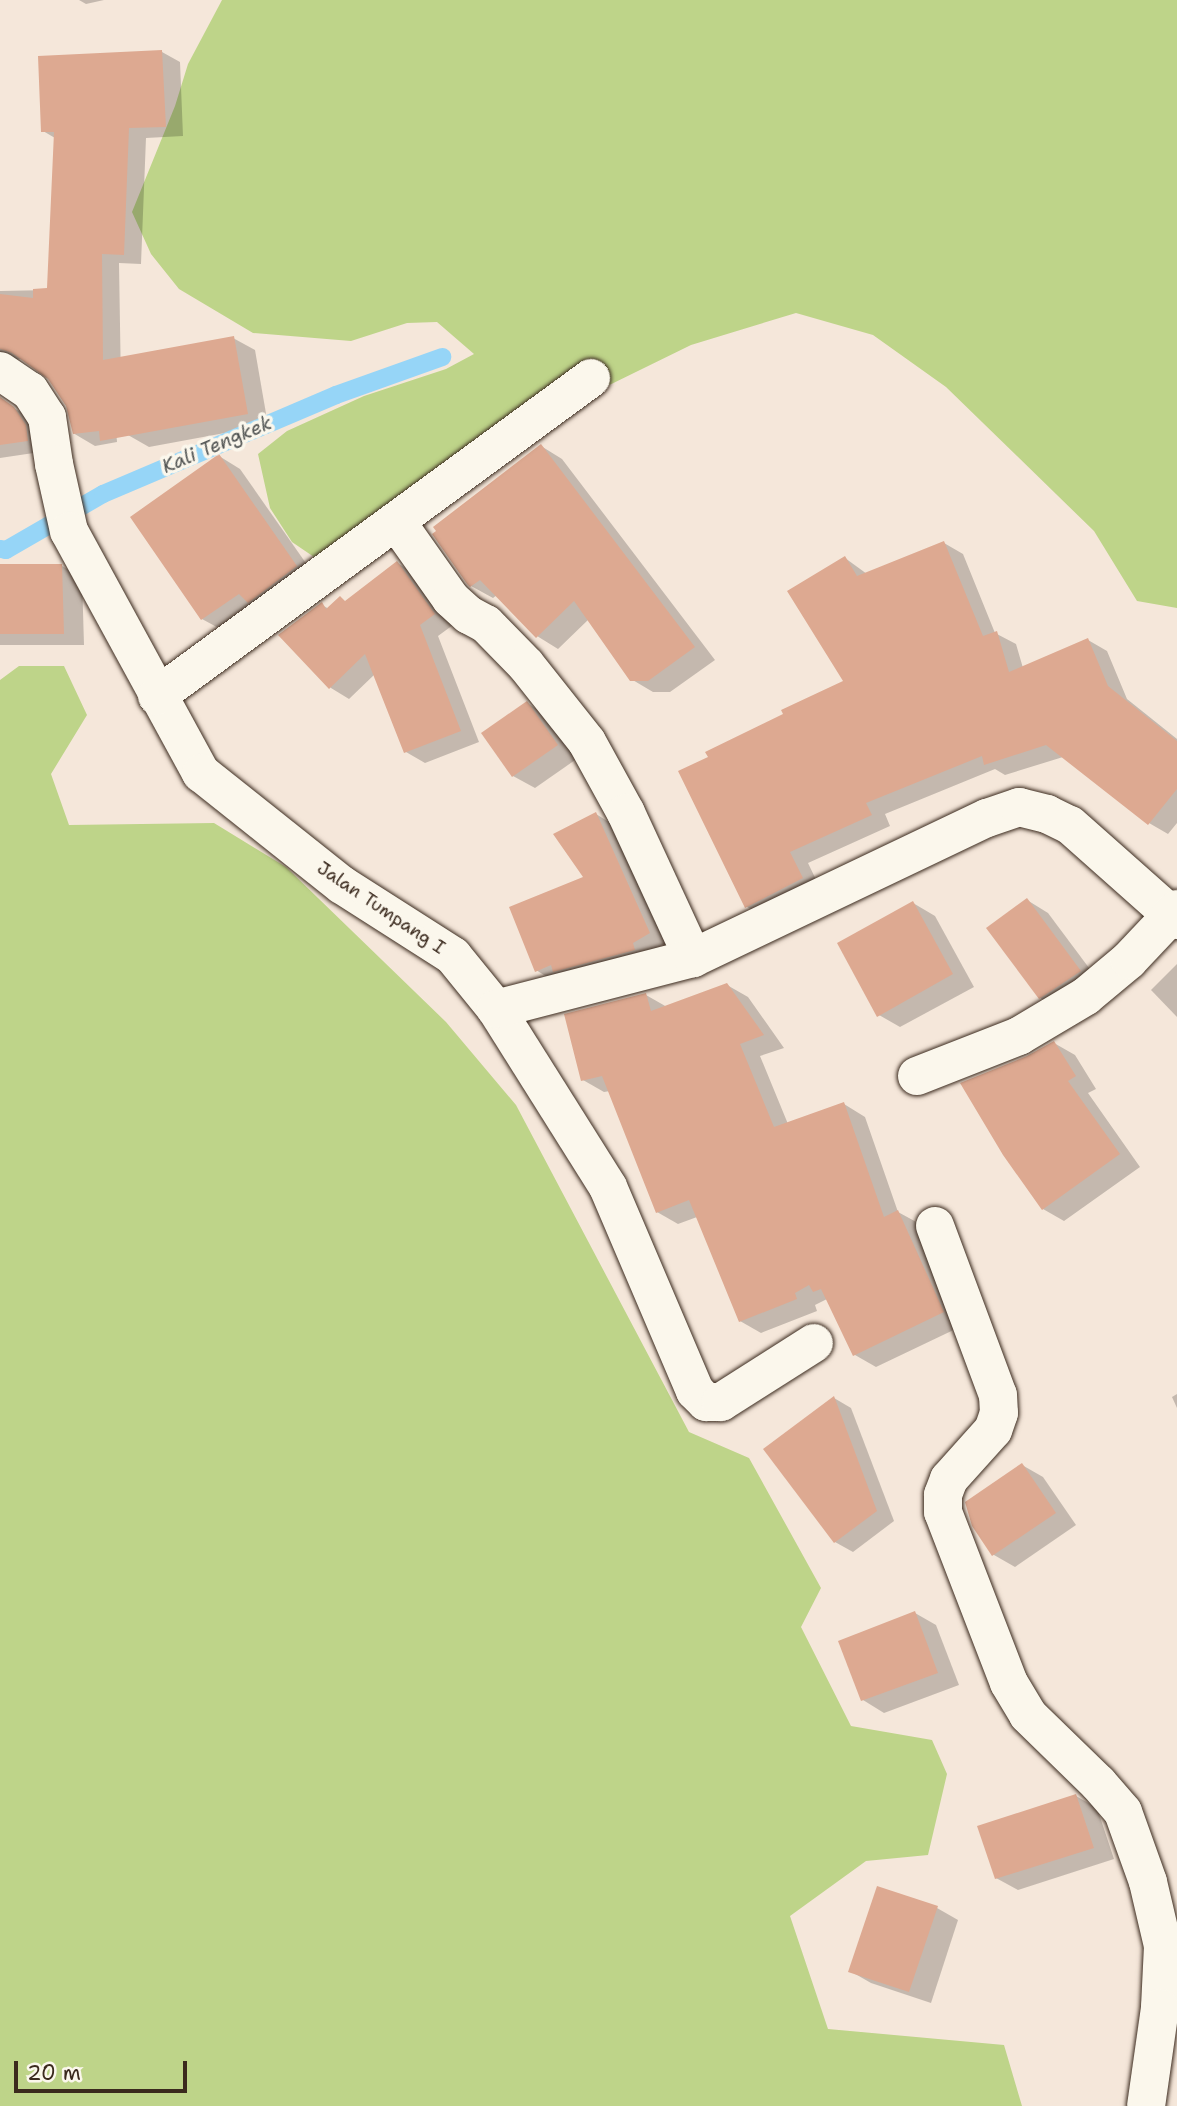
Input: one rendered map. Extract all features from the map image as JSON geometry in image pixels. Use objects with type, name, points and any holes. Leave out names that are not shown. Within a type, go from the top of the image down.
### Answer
[{"type":"street","name":"Jalan Tumpang I","points":[[0,371],[30,391],[47,417],[69,531],[201,773],[342,886],[453,956],[496,1009],[608,1187],[695,1391],[706,1402],[720,1402],[814,1343]]},
{"type":"street","points":[[157,696],[591,378]]},
{"type":"street","points":[[396,522],[451,599],[469,615],[486,624],[526,665],[587,742],[626,813],[693,958]]},
{"type":"street","points":[[496,1009],[693,958],[987,818],[1019,807],[1047,814],[1070,825],[1175,915],[1129,960],[1086,996],[1051,1018],[1019,1036],[917,1076]]},
{"type":"street","points":[[935,1226],[998,1395],[999,1413],[993,1430],[949,1479],[943,1495],[943,1512],[1009,1683],[1028,1715],[1065,1755],[1098,1783],[1123,1812],[1148,1882],[1163,1946],[1160,2008],[1146,2106]]},
{"type":"green space","points":[[222,0],[1177,0],[1177,608],[1137,601],[1094,531],[946,387],[873,335],[796,313],[691,345],[540,419],[314,557],[292,542],[270,508],[258,454],[287,431],[364,396],[446,369],[474,354],[437,322],[407,323],[351,341],[253,333],[179,289],[151,254],[132,212],[175,106],[188,64]]},
{"type":"green space","points":[[19,666],[64,666],[87,715],[51,774],[69,825],[214,823],[286,867],[446,1022],[516,1105],[689,1432],[749,1458],[821,1588],[801,1627],[851,1726],[932,1740],[947,1774],[928,1855],[866,1861],[790,1916],[828,2029],[1004,2045],[1022,2106],[0,2106],[0,680]]},
{"type":"building","points":[[162,50],[166,127],[129,128],[124,255],[102,254],[103,360],[234,336],[248,414],[100,441],[99,431],[73,434],[66,406],[48,379],[12,353],[0,349],[0,294],[33,298],[33,289],[47,288],[54,132],[41,132],[38,56]]},
{"type":"building","points":[[0,397],[14,407],[26,425],[28,441],[0,445]]},
{"type":"building","points":[[541,444],[695,647],[648,681],[630,681],[574,601],[536,638],[480,580],[470,587],[467,584],[432,534],[436,531],[433,527]]},
{"type":"building","points":[[219,454],[297,566],[248,603],[239,594],[201,620],[130,517]]},
{"type":"building","points":[[944,541],[983,636],[997,631],[1009,672],[1088,638],[1108,686],[1177,741],[1177,789],[1148,825],[1046,745],[984,765],[982,756],[866,803],[872,815],[790,852],[803,878],[745,908],[678,771],[708,757],[705,752],[783,714],[781,710],[843,681],[787,591],[845,556],[857,576]]},
{"type":"building","points":[[397,561],[435,614],[420,625],[461,731],[404,753],[365,654],[329,689],[278,635],[322,602],[326,609],[340,596],[345,601]]},
{"type":"building","points":[[0,564],[62,564],[64,634],[0,634]]},
{"type":"building","points":[[527,701],[558,745],[512,777],[481,733]]},
{"type":"building","points":[[596,812],[650,933],[633,943],[635,950],[553,972],[551,965],[535,972],[509,907],[583,877],[553,834]]},
{"type":"building","points":[[1027,898],[1081,971],[1039,999],[986,928]]},
{"type":"building","points":[[913,901],[953,974],[877,1017],[837,943]]},
{"type":"building","points":[[727,983],[764,1035],[740,1044],[774,1127],[844,1102],[884,1217],[898,1210],[944,1312],[853,1356],[821,1289],[813,1292],[809,1285],[795,1293],[797,1299],[739,1322],[689,1200],[656,1213],[602,1076],[581,1081],[564,1014],[646,993],[651,1011]]},
{"type":"building","points":[[1054,1041],[1076,1076],[1068,1081],[1120,1154],[1042,1210],[1003,1155],[960,1083],[1027,1056]]},
{"type":"building","points":[[834,1396],[877,1511],[834,1543],[763,1449]]},
{"type":"building","points":[[1022,1463],[1056,1513],[992,1556],[972,1526],[965,1502]]},
{"type":"building","points":[[915,1611],[938,1673],[861,1701],[838,1641]]},
{"type":"building","points":[[1076,1794],[1094,1848],[995,1879],[977,1826]]},
{"type":"building","points":[[877,1886],[938,1906],[909,1992],[848,1972]]},
{"type":"waterway","name":"Kali Tengkek","points":[[0,549],[6,550],[103,494],[336,395],[442,357]]}]
